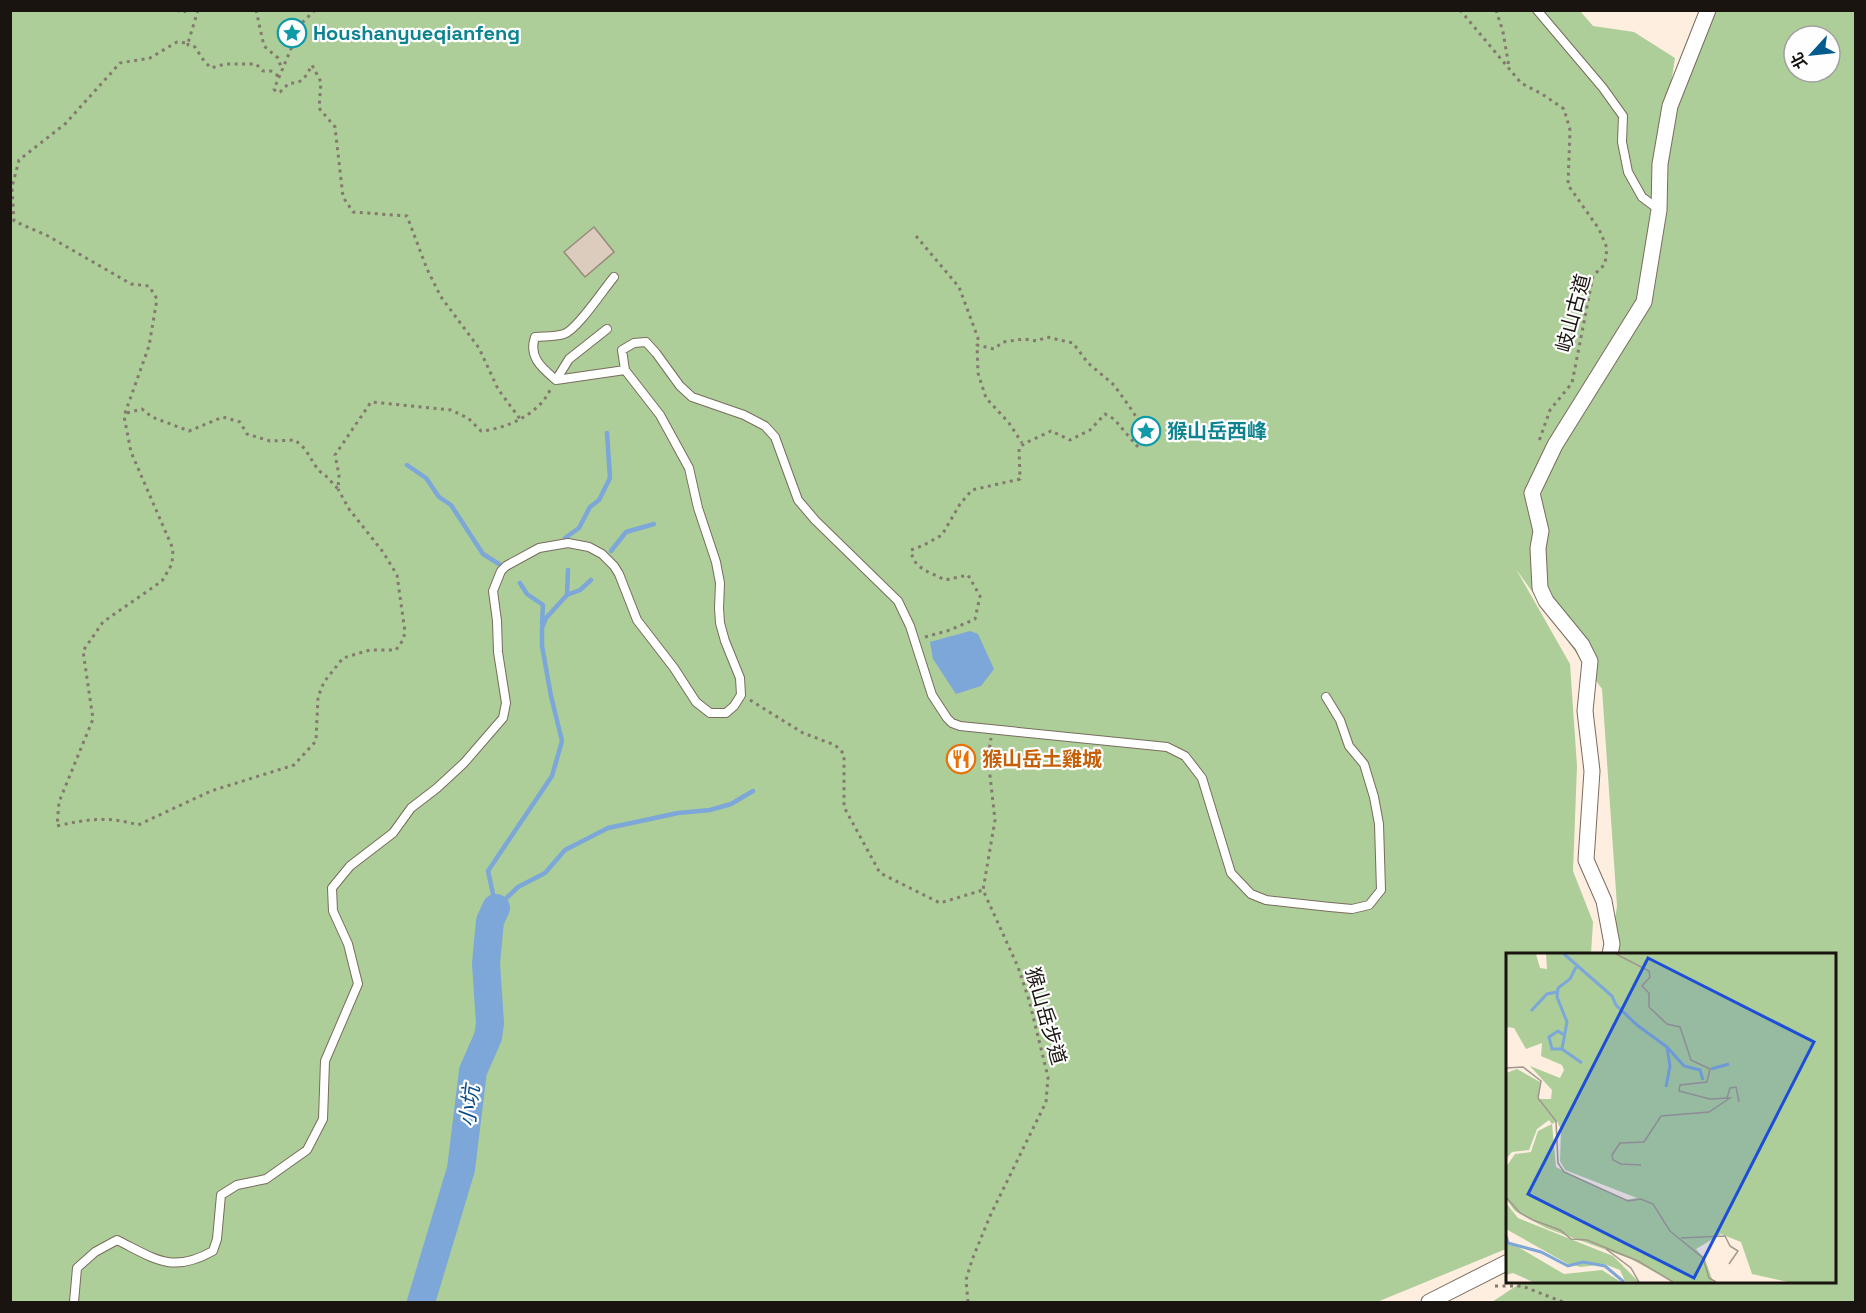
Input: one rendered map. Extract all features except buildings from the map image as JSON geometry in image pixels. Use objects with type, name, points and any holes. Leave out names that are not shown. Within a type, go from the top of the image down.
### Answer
[{"type":"street","points":[[1610,953],[1612,944],[1604,901],[1586,860],[1592,771],[1585,711],[1590,661],[1582,645],[1546,601],[1540,588],[1538,548],[1541,531],[1532,493],[1555,445],[1644,302],[1659,210],[1660,164],[1670,106],[1708,10]]},
{"type":"street","points":[[1429,1302],[1506,1263]]},
{"type":"lane","points":[[1537,10],[1603,88],[1623,116],[1622,142],[1628,172],[1642,197],[1659,210]]},
{"type":"lane","points":[[614,277],[584,318],[565,334],[535,337],[532,346],[539,366],[555,380],[625,370]]},
{"type":"lane","points":[[555,380],[569,359],[607,329]]},
{"type":"lane","points":[[74,1302],[77,1268],[95,1252],[117,1240],[168,1264],[196,1261],[213,1251],[217,1239],[221,1195],[237,1185],[266,1179],[307,1150],[323,1119],[325,1060],[358,984],[348,944],[333,911],[332,888],[350,866],[393,834],[411,808],[464,763],[502,718],[506,703],[498,652],[493,591],[501,571],[506,566],[539,548],[568,543],[590,547],[602,554],[614,566],[637,620],[674,668],[696,702],[710,713],[726,713],[734,706],[741,694],[740,678],[720,623],[720,583],[716,562],[698,508],[689,468],[660,415],[625,370],[622,350],[634,343],[646,342],[680,386],[692,397],[744,415],[765,426],[775,437],[798,500],[815,520],[898,601],[910,626],[932,695],[952,723],[960,726],[1059,738],[1167,747],[1185,756],[1202,778],[1231,873],[1251,894],[1266,900],[1352,909],[1369,905],[1381,890],[1379,824],[1364,764],[1348,746],[1340,720],[1326,697]]},
{"type":"path","points":[[177,10],[182,13],[188,10]]},
{"type":"path","points":[[188,43],[198,10]]},
{"type":"path","points":[[256,10],[264,46],[278,58],[282,67]]},
{"type":"path","points":[[315,10],[302,22],[274,89],[280,92],[289,83],[297,84],[303,80],[312,65],[321,82],[319,108],[335,127],[343,197],[353,212],[407,216],[441,297],[479,348],[498,389],[520,419]]},
{"type":"path","name":"岐山古道","points":[[1460,10],[1475,30],[1510,67],[1521,83],[1564,109],[1570,130],[1569,185],[1599,229],[1607,248],[1605,264],[1593,276],[1572,383],[1550,410],[1535,452]]},
{"type":"path","points":[[1496,10],[1510,67]]},
{"type":"path","points":[[127,413],[142,409],[152,417],[189,431],[223,417],[240,422],[247,434],[261,440],[295,440],[305,449],[318,470],[338,489],[349,509],[383,552],[397,575],[405,632],[404,640],[396,650],[370,650],[344,658],[324,682],[318,697],[316,741],[294,765],[211,791],[138,825],[120,820],[89,819],[57,826],[59,802],[93,719],[83,651],[103,622],[162,581],[172,564],[173,549],[131,452],[124,416],[127,413],[149,346],[157,299],[149,286],[131,284],[48,236],[12,220],[12,187],[19,160],[65,124],[120,63],[150,58],[177,42],[188,43],[195,47],[211,68],[221,64],[256,64],[264,71],[271,71],[278,76]]},
{"type":"path","points":[[916,236],[959,287],[978,338],[978,373],[986,398],[1009,423],[1022,443]]},
{"type":"path","points":[[915,642],[975,619],[980,596],[968,575],[945,580],[920,567],[912,560],[911,550],[942,535],[960,504],[972,490],[1020,479],[1021,462],[1018,454],[1022,443],[1035,440],[1051,431],[1070,440],[1090,430],[1105,414],[1114,419],[1137,446],[1146,432],[1114,385],[1088,363],[1073,343],[1047,337],[1037,340],[1004,342],[994,349],[977,345]]},
{"type":"path","points":[[338,489],[339,475],[336,455],[371,402],[451,410],[468,418],[481,431],[499,429],[520,419],[547,397],[555,380]]},
{"type":"path","points":[[741,694],[803,733],[835,746],[844,754],[844,807],[880,873],[940,903],[983,890],[995,820],[988,758],[993,730]]},
{"type":"path","name":"猴山岳步道","points":[[968,1302],[966,1280],[972,1260],[990,1216],[1046,1101],[1048,1077],[1029,1000],[1018,968],[983,890]]},
{"type":"path","points":[[1478,1276],[1497,1287],[1522,1286],[1563,1302]]},
{"type":"green space","points":[[10,11],[1580,11],[1593,26],[1634,32],[1675,58],[1669,96],[1703,11],[1855,11],[1855,1302],[1492,1302],[1520,1283],[1836,1283],[1836,953],[1610,953],[1617,906],[1602,689],[1516,569],[1570,664],[1577,766],[1573,871],[1593,922],[1591,953],[1506,953],[1506,1249],[1377,1302],[11,1302]]},
{"type":"water","points":[[970,631],[978,634],[994,669],[981,686],[956,694],[933,659],[930,642]]},
{"type":"waterway","points":[[565,538],[579,528],[590,507],[599,500],[610,478],[607,433]]},
{"type":"waterway","points":[[407,465],[426,478],[439,497],[451,505],[483,554],[499,564]]},
{"type":"waterway","points":[[611,551],[626,532],[654,524]]},
{"type":"waterway","points":[[567,595],[568,570]]},
{"type":"waterway","points":[[496,908],[488,871],[552,776],[562,741],[542,646],[542,628],[546,618],[567,595],[580,590],[591,580]]},
{"type":"waterway","points":[[520,583],[527,594],[543,605],[542,624]]},
{"type":"waterway","points":[[496,908],[518,887],[545,873],[565,850],[608,828],[678,813],[710,810],[731,804],[753,791]]},
{"type":"waterway","name":"小坑","points":[[421,1302],[461,1169],[473,1071],[488,1037],[490,1023],[486,963],[490,921],[496,908]]},
{"type":"place","name":"Houshanyueqianfeng","points":[[292,33]]},
{"type":"place","name":"猴山岳西峰","points":[[1146,431]]},
{"type":"place","name":"猴山岳土雞城","points":[[961,759]]}]
